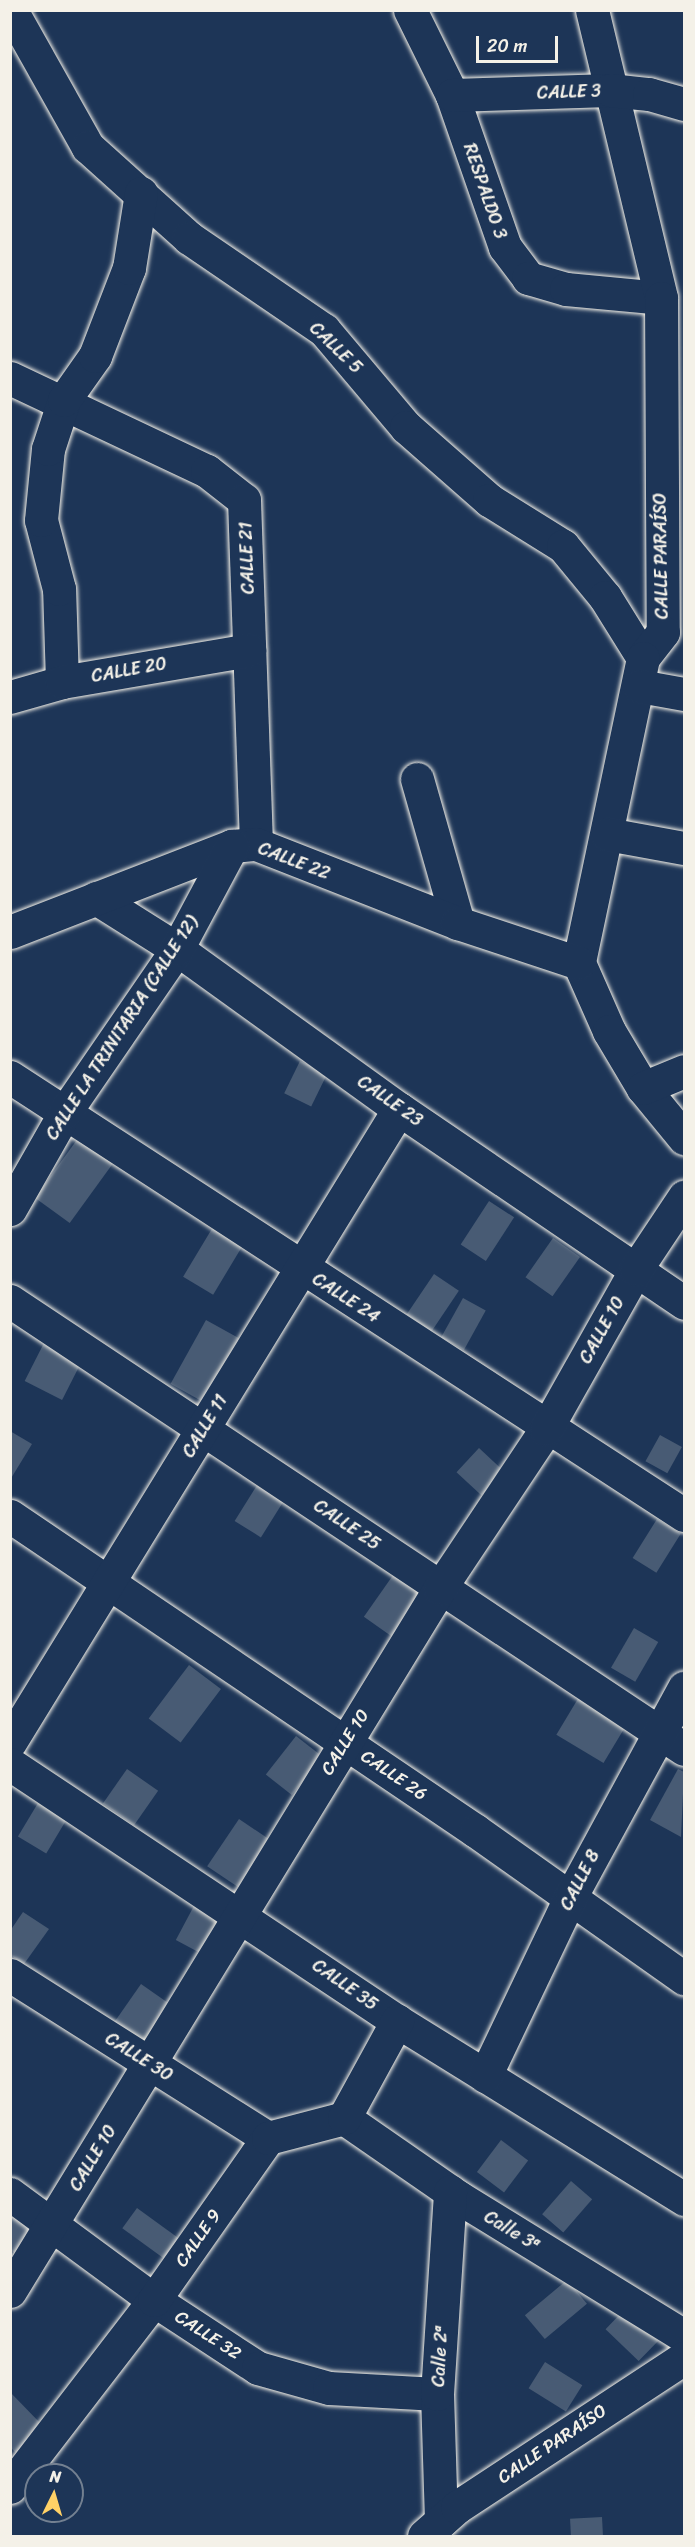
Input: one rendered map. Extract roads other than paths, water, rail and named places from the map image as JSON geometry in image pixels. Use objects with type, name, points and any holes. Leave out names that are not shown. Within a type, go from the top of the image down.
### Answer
[{"type":"street","name":"CALLE 5","points":[[11,10],[88,147],[189,238],[324,330],[406,427],[489,500],[563,546],[604,597],[641,672]]},
{"type":"street","name":"RESPALDO 3","points":[[410,10],[452,95],[505,247],[528,278],[566,289],[661,298]]},
{"type":"street","name":"CALLE PARAÍSO","points":[[579,963],[641,672],[674,631],[661,298],[592,10]]},
{"type":"street","name":"CALLE 3","points":[[452,95],[610,90],[650,94],[684,104]]},
{"type":"street","points":[[62,682],[59,589],[41,520],[48,449],[64,400],[95,356],[129,268],[141,193]]},
{"type":"street","name":"CALLE 21","points":[[10,378],[64,400],[207,471],[244,500],[249,650],[244,845]]},
{"type":"street","name":"CALLE 20","points":[[10,697],[62,682],[249,650]]},
{"type":"street","points":[[641,672],[684,694]]},
{"type":"street","points":[[417,779],[458,923]]},
{"type":"street","points":[[607,834],[684,848]]},
{"type":"street","name":"CALLE 22","points":[[10,932],[96,898],[244,845],[458,923],[579,963]]},
{"type":"street","name":"CALLE LA TRINITARIA (CALLE 12)","points":[[10,1209],[65,1112],[177,949],[244,845]]},
{"type":"street","name":"CALLE 23","points":[[96,898],[177,949],[399,1109],[684,1303]]},
{"type":"street","points":[[579,963],[609,1031],[643,1088],[684,1138]]},
{"type":"street","points":[[643,1088],[684,1071]]},
{"type":"street","name":"CALLE 24","points":[[10,1077],[546,1429],[684,1515]]},
{"type":"street","name":"CALLE 11","points":[[10,1742],[204,1428],[299,1268],[399,1109]]},
{"type":"street","name":"CALLE 10","points":[[10,2291],[440,1588],[546,1429],[636,1269],[684,1197]]},
{"type":"street","name":"CALLE 25","points":[[10,1301],[684,1749]]},
{"type":"street","name":"CALLE 26","points":[[10,1516],[571,1896],[684,1978]]},
{"type":"street","name":"CALLE 8","points":[[485,2076],[571,1896],[658,1731],[684,1688]]},
{"type":"street","name":"CALLE 35","points":[[10,1764],[240,1912],[398,2021],[684,2199]]},
{"type":"street","name":"CALLE 30","points":[[10,1975],[268,2138]]},
{"type":"street","points":[[268,2138],[344,2118],[398,2021]]},
{"type":"street","name":"Calle 3ª","points":[[344,2118],[450,2191],[684,2336]]},
{"type":"street","name":"CALLE 9","points":[[10,2487],[154,2300],[268,2138]]},
{"type":"street","name":"Calle 2ª","points":[[433,2529],[437,2394],[450,2191]]},
{"type":"street","name":"CALLE 32","points":[[10,2194],[154,2300],[258,2368],[329,2388],[437,2394]]},
{"type":"street","name":"CALLE PARAÍSO","points":[[433,2529],[684,2358]]}]
